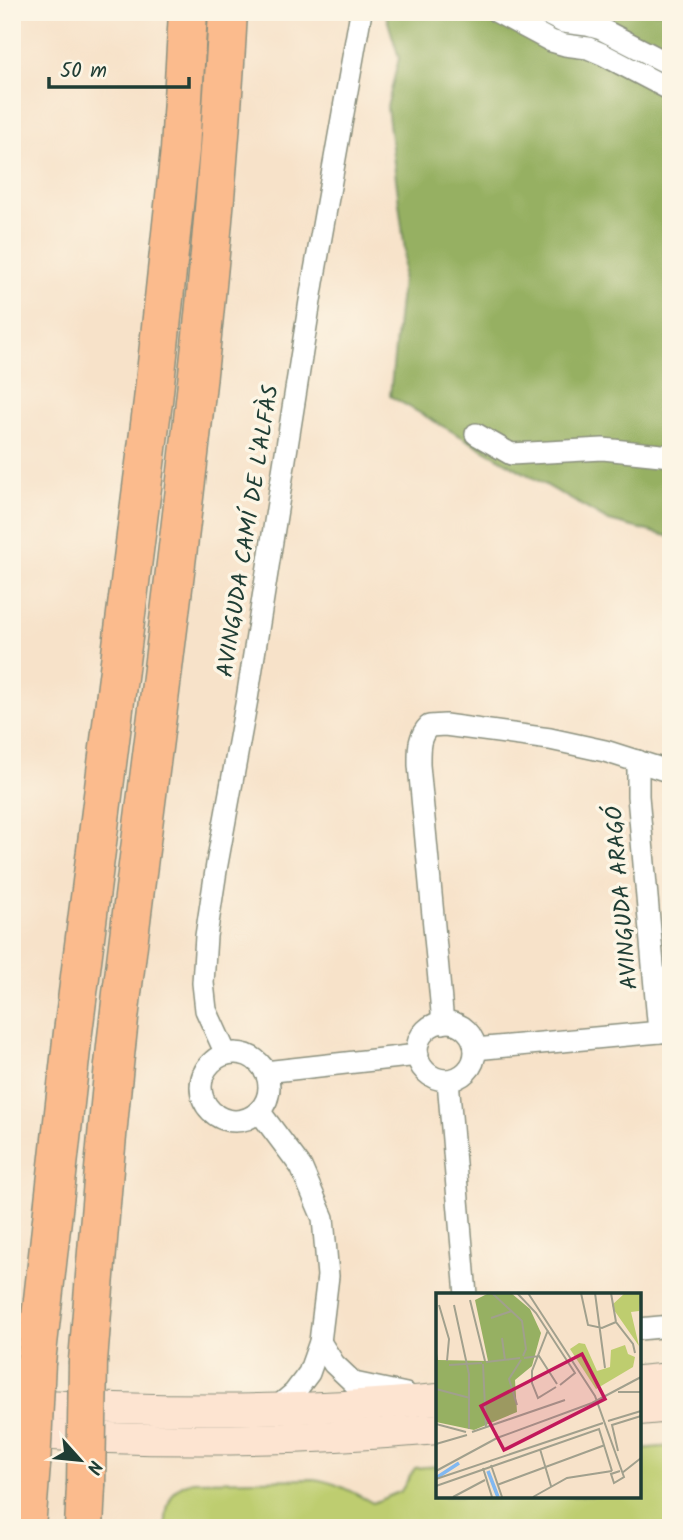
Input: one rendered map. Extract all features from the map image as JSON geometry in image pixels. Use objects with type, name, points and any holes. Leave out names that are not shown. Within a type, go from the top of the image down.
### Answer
[{"type":"highway","points":[[26,1523],[36,1362],[73,1032],[156,375],[180,150],[188,12]]},
{"type":"highway","points":[[84,1528],[88,1361],[104,1164],[125,964],[164,670],[198,381],[222,112],[228,12]]},
{"type":"main road","points":[[641,1381],[671,1378]]},
{"type":"main road","points":[[12,1404],[125,1409],[436,1409]]},
{"type":"main road","points":[[641,1410],[671,1408]]},
{"type":"main road","points":[[12,1432],[103,1438],[317,1437],[436,1409]]},
{"type":"street","name":"AVINGUDA CAMÍ DE L'ALFÀS","points":[[226,1054],[206,1010],[203,983],[206,936],[247,699],[313,282],[361,12]]},
{"type":"street","points":[[497,12],[551,41],[565,46],[588,48],[671,90]]},
{"type":"street","points":[[543,12],[563,22],[594,26],[671,65]]},
{"type":"street","points":[[476,434],[511,454],[603,449],[671,456]]},
{"type":"street","points":[[443,1023],[419,765],[422,733],[429,726],[445,725],[550,739],[605,751],[671,772]]},
{"type":"street","name":"AVINGUDA ARAGÓ","points":[[638,761],[638,796],[665,1031]]},
{"type":"street","points":[[454,1023],[470,1034],[475,1049],[474,1061],[469,1070],[462,1076],[448,1080],[434,1078],[426,1073],[421,1065],[417,1046],[427,1029],[435,1024],[454,1023]]},
{"type":"street","points":[[475,1049],[665,1031]]},
{"type":"street","points":[[237,1053],[257,1061],[265,1072],[269,1091],[259,1111],[250,1118],[228,1120],[209,1109],[201,1088],[208,1067],[216,1059],[237,1053]]},
{"type":"street","points":[[265,1072],[418,1055]]},
{"type":"street","points":[[448,1080],[466,1293]]},
{"type":"street","points":[[259,1111],[301,1167],[323,1218],[328,1276],[320,1342],[309,1373],[294,1394],[275,1409]]},
{"type":"street","points":[[641,1329],[671,1326]]},
{"type":"street","points":[[320,1342],[334,1364],[354,1383],[397,1393],[436,1409]]},
{"type":"green space","points":[[385,12],[671,12],[671,537],[609,521],[390,396],[405,251],[387,107],[399,58]]},
{"type":"green space","points":[[671,1446],[671,1528],[166,1528],[171,1498],[179,1488],[193,1481],[322,1480],[373,1503],[401,1491],[415,1468],[436,1466],[436,1498],[641,1498],[641,1449]]}]
